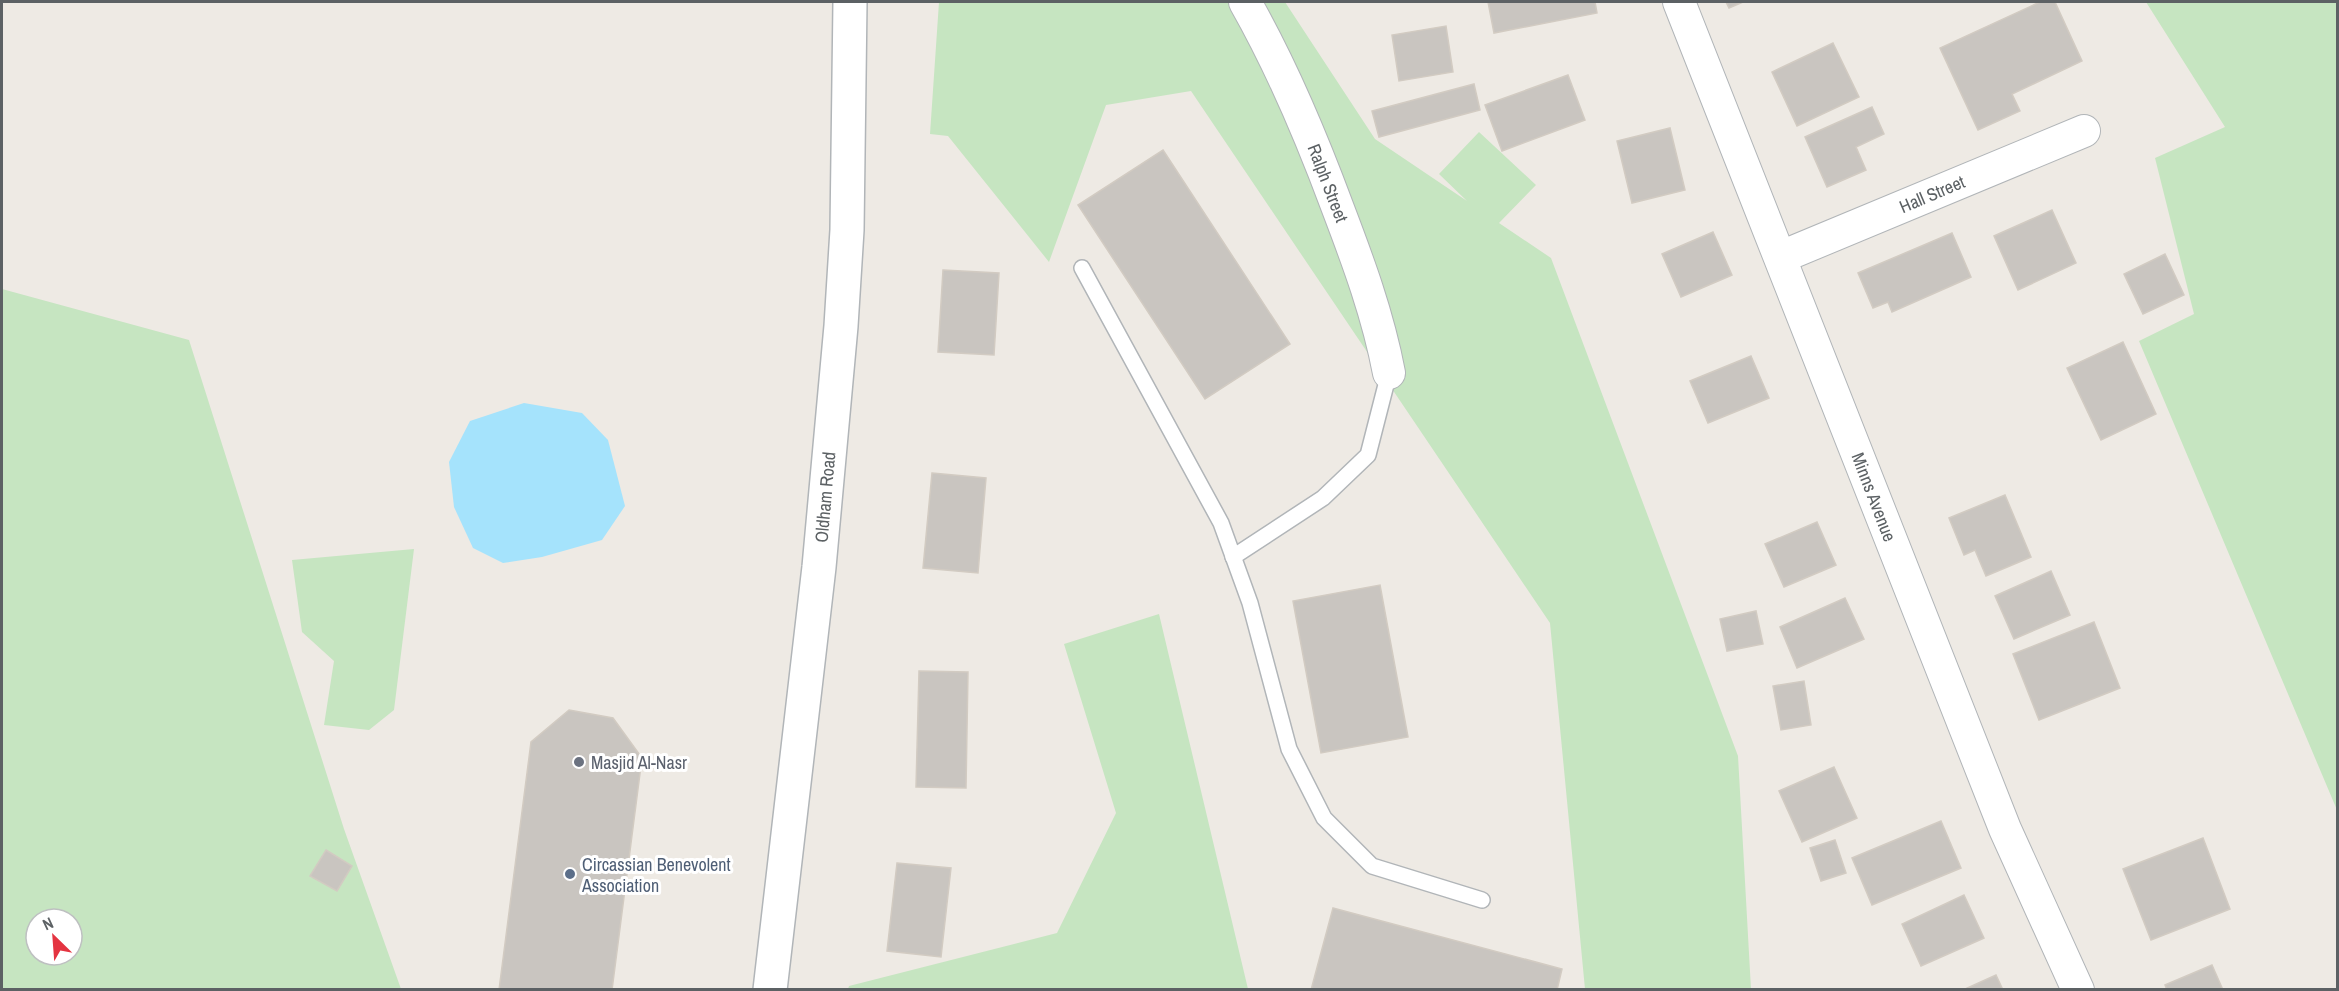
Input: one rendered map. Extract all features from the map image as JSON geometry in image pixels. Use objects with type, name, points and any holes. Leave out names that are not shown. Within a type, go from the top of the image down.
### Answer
[{"type":"street","name":"Oldham Road","points":[[770,990],[819,567],[841,326],[847,230],[850,2]]},
{"type":"street","name":"Ralph Street","points":[[1245,2],[1262,31],[1313,141],[1366,283],[1381,329],[1389,373]]},
{"type":"street","name":"Minns Avenue","points":[[1679,2],[2005,830],[2078,990]]},
{"type":"street","name":"Hall Street","points":[[1780,257],[2084,131]]},
{"type":"lane","points":[[1082,268],[1221,523],[1250,603],[1289,749],[1324,818],[1372,866],[1482,900]]},
{"type":"lane","points":[[1233,557],[1323,498],[1368,455],[1389,373]]},
{"type":"green space","points":[[939,2],[1285,2],[1375,139],[1467,201],[1439,174],[1479,132],[1536,185],[1499,223],[1551,258],[1738,756],[1751,989],[1585,989],[1550,623],[1191,91],[1106,105],[1049,262],[948,136],[930,134]]},
{"type":"green space","points":[[2146,2],[2337,2],[2337,810],[2139,341],[2194,314],[2155,158],[2225,127]]},
{"type":"green space","points":[[2,289],[189,340],[344,829],[401,989],[2,989]]},
{"type":"green space","points":[[414,549],[394,710],[369,730],[324,725],[334,661],[302,632],[292,560]]},
{"type":"green space","points":[[1159,614],[1248,989],[848,989],[849,986],[1057,933],[1116,813],[1064,644]]},
{"type":"water","points":[[524,403],[582,413],[608,440],[625,506],[602,540],[542,557],[503,563],[473,548],[454,507],[449,462],[470,421]]},
{"type":"building","points":[[1488,2],[1595,2],[1597,13],[1494,33]]},
{"type":"building","points":[[1726,2],[1743,2],[1729,8]]},
{"type":"building","points":[[2040,2],[2055,2],[2082,61],[2012,94],[2020,111],[1978,130],[1940,48]]},
{"type":"building","points":[[1446,26],[1453,72],[1399,81],[1392,35]]},
{"type":"building","points":[[1833,43],[1859,97],[1797,126],[1772,72]]},
{"type":"building","points":[[1568,75],[1585,120],[1502,151],[1485,105]]},
{"type":"building","points":[[1474,84],[1480,110],[1379,137],[1372,111]]},
{"type":"building","points":[[1872,107],[1884,134],[1856,147],[1866,170],[1827,187],[1805,137]]},
{"type":"building","points":[[1670,128],[1685,190],[1632,203],[1617,141]]},
{"type":"building","points":[[1163,150],[1290,344],[1205,399],[1078,205]]},
{"type":"building","points":[[2052,210],[2076,263],[2018,290],[1994,236]]},
{"type":"building","points":[[1713,232],[1732,275],[1681,297],[1662,254]]},
{"type":"building","points":[[1952,233],[1971,277],[1892,312],[1888,302],[1873,308],[1858,273]]},
{"type":"building","points":[[2165,254],[2184,295],[2143,314],[2124,274]]},
{"type":"building","points":[[943,270],[999,273],[994,355],[938,352]]},
{"type":"building","points":[[2123,342],[2156,414],[2101,440],[2067,368]]},
{"type":"building","points":[[1751,356],[1769,398],[1708,423],[1690,381]]},
{"type":"building","points":[[932,473],[986,478],[978,573],[923,568]]},
{"type":"building","points":[[2005,495],[2031,557],[1986,576],[1975,550],[1964,555],[1949,518]]},
{"type":"building","points":[[1817,522],[1836,565],[1784,587],[1765,544]]},
{"type":"building","points":[[2051,571],[2070,615],[2014,639],[1995,596]]},
{"type":"building","points":[[1380,585],[1408,737],[1321,753],[1293,601]]},
{"type":"building","points":[[1845,598],[1864,639],[1797,668],[1780,627]]},
{"type":"building","points":[[1756,611],[1763,644],[1727,651],[1720,619]]},
{"type":"building","points":[[2094,622],[2120,688],[2039,720],[2013,654]]},
{"type":"building","points":[[919,671],[968,672],[966,788],[916,787]]},
{"type":"building","points":[[1804,681],[1811,725],[1781,730],[1773,686]]},
{"type":"building","name":"Circassian Benevolent Association","points":[[569,710],[613,718],[642,758],[612,990],[499,990],[531,742]]},
{"type":"building","points":[[1834,767],[1857,818],[1802,842],[1779,791]]},
{"type":"building","points":[[1941,821],[1961,868],[1872,905],[1852,858]]},
{"type":"building","points":[[2203,838],[2230,909],[2151,940],[2123,869]]},
{"type":"building","points":[[1835,840],[1846,873],[1821,881],[1810,848]]},
{"type":"building","points":[[326,850],[352,866],[337,891],[310,876]]},
{"type":"building","points":[[897,863],[951,868],[941,957],[887,951]]},
{"type":"building","points":[[1964,895],[1984,938],[1921,966],[1902,924]]},
{"type":"building","points":[[1333,908],[1562,969],[1557,990],[1311,990]]},
{"type":"building","points":[[2212,965],[2223,990],[2167,990],[2165,985]]},
{"type":"building","points":[[1996,975],[2003,990],[1963,990]]},
{"type":"place","name":"Masjid Al-Nasr","points":[[579,762]]},
{"type":"place","name":"Circassian Benevolent Association","points":[[570,874]]}]
